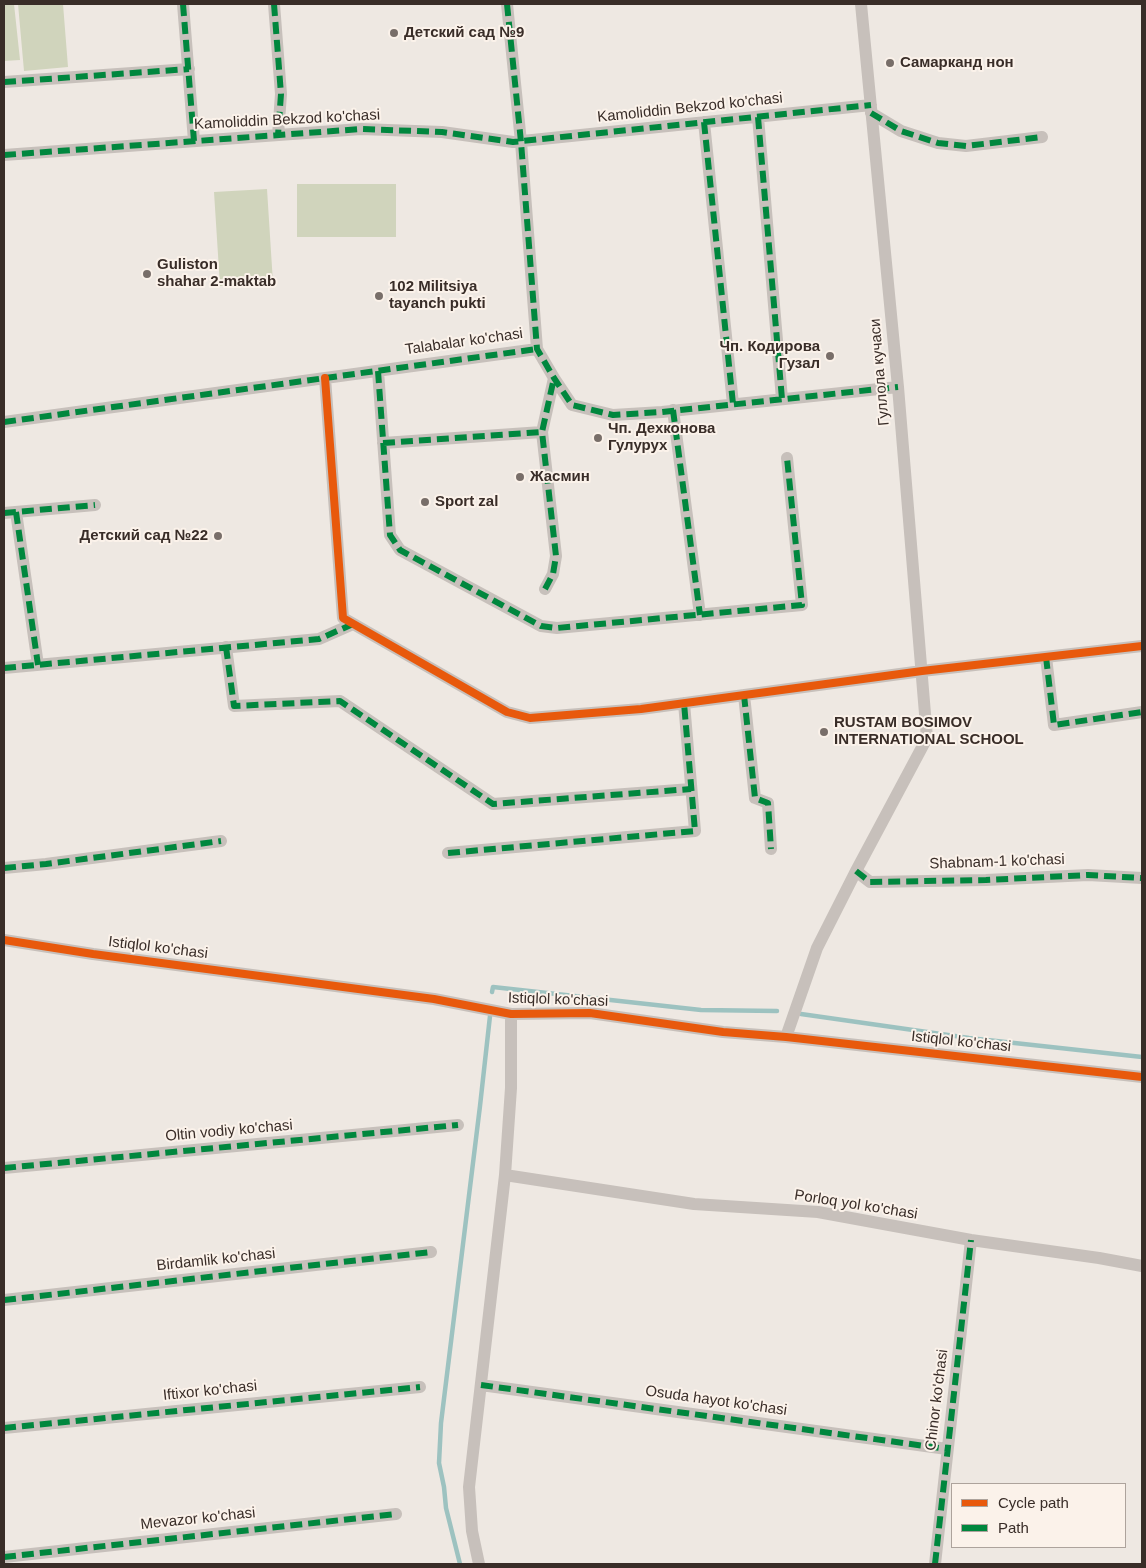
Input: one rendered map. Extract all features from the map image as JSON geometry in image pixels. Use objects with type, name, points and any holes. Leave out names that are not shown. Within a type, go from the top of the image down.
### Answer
[{"type":"street","points":[[184,4],[194,141]]},
{"type":"street","points":[[274,4],[281,94],[278,135]]},
{"type":"street","points":[[508,4],[538,348]]},
{"type":"street","name":"Гуллола кучаси","points":[[856,871],[927,738],[898,388],[861,4]]},
{"type":"street","points":[[4,82],[189,69]]},
{"type":"street","points":[[871,109],[901,131],[938,144],[966,146],[1042,137]]},
{"type":"street","name":"Kamoliddin Bekzod ko'chasi","points":[[4,155],[361,129],[442,132],[521,142],[704,122],[871,109]]},
{"type":"street","points":[[758,117],[782,399]]},
{"type":"street","points":[[704,122],[733,404]]},
{"type":"street","name":"Talabalar ko'chasi","points":[[4,422],[538,348],[554,378],[572,405],[613,415],[898,388]]},
{"type":"street","points":[[378,371],[390,535],[400,550],[541,626],[556,628],[802,605],[787,458]]},
{"type":"street","points":[[325,378],[343,618],[507,712],[530,718],[641,709],[922,671],[1142,646]]},
{"type":"street","points":[[545,589],[553,574],[556,556],[542,432],[554,378]]},
{"type":"street","points":[[673,410],[700,615]]},
{"type":"street","points":[[383,443],[542,432]]},
{"type":"street","points":[[38,665],[10,513],[95,505]]},
{"type":"street","points":[[4,668],[319,639],[353,624]]},
{"type":"street","points":[[226,648],[234,706],[340,701],[493,804],[691,789]]},
{"type":"street","points":[[1046,657],[1054,725],[1142,712]]},
{"type":"street","points":[[744,695],[755,798],[768,803],[771,849]]},
{"type":"street","points":[[448,853],[694,831],[684,703]]},
{"type":"street","points":[[4,868],[221,841]]},
{"type":"street","points":[[786,1038],[817,948],[856,871]]},
{"type":"street","name":"Shabnam-1 ko'chasi","points":[[856,871],[870,882],[986,880],[1088,875],[1142,878]]},
{"type":"street","name":"Istiqlol ko'chasi","points":[[4,940],[434,999],[511,1014],[590,1013],[723,1032],[1142,1077]]},
{"type":"street","points":[[479,1564],[472,1531],[469,1488],[505,1175],[511,1088],[511,1014]]},
{"type":"street","name":"Oltin vodiy ko'chasi","points":[[4,1168],[458,1125]]},
{"type":"street","name":"Porloq yol ko'chasi","points":[[505,1175],[694,1204],[818,1212],[972,1240],[1142,1266]]},
{"type":"street","name":"Chinor ko'chasi","points":[[935,1564],[972,1240]]},
{"type":"street","name":"Birdamlik ko'chasi","points":[[4,1300],[431,1252]]},
{"type":"street","name":"Osuda hayot ko'chasi","points":[[481,1385],[947,1448]]},
{"type":"street","name":"Iftixor ko'chasi","points":[[4,1428],[420,1387]]},
{"type":"street","name":"Mevazor ko'chasi","points":[[4,1557],[396,1514]]},
{"type":"green space","points":[[4,4],[14,4],[20,60],[4,61]]},
{"type":"green space","points":[[18,4],[63,4],[68,67],[24,71]]},
{"type":"green space","points":[[297,184],[396,184],[396,237],[297,237]]},
{"type":"green space","points":[[267,189],[273,283],[220,286],[214,192]]},
{"type":"waterway","points":[[492,992],[493,987],[701,1010],[777,1011]]},
{"type":"waterway","points":[[801,1014],[969,1038],[1142,1057]]},
{"type":"waterway","points":[[460,1564],[446,1508],[439,1463],[441,1423],[490,1016]]},
{"type":"marked path","points":[[183,4],[194,141]]},
{"type":"marked path","points":[[274,4],[281,94],[278,135]]},
{"type":"marked path","points":[[507,4],[521,142],[537,349],[572,405],[613,415],[662,412],[898,387]]},
{"type":"marked path","points":[[4,82],[189,69]]},
{"type":"marked path","points":[[4,155],[361,129],[442,132],[513,142],[871,105]]},
{"type":"marked path","points":[[871,113],[901,131],[938,143],[966,146],[1042,137]]},
{"type":"marked path","points":[[758,117],[782,399]]},
{"type":"marked path","points":[[704,122],[733,404]]},
{"type":"marked path","points":[[4,422],[537,349]]},
{"type":"marked path","points":[[378,371],[390,535],[400,550],[541,626],[557,628],[802,605],[787,458]]},
{"type":"marked path","points":[[545,589],[553,574],[556,556],[542,432],[554,378]]},
{"type":"marked path","points":[[673,410],[700,615]]},
{"type":"marked path","points":[[383,443],[542,432]]},
{"type":"marked path","points":[[4,513],[95,505]]},
{"type":"marked path","points":[[16,512],[38,665]]},
{"type":"marked path","points":[[4,668],[319,639],[353,624]]},
{"type":"marked path","points":[[226,647],[234,706],[340,701],[493,804],[691,789]]},
{"type":"marked path","points":[[1046,657],[1054,725],[1142,712]]},
{"type":"marked path","points":[[744,695],[755,798],[768,803],[771,849]]},
{"type":"marked path","points":[[448,853],[695,831],[684,703]]},
{"type":"marked path","points":[[4,868],[221,841]]},
{"type":"marked path","points":[[856,871],[870,882],[986,880],[1088,875],[1142,878]]},
{"type":"marked path","points":[[4,1168],[458,1125]]},
{"type":"marked path","points":[[935,1564],[971,1240]]},
{"type":"marked path","points":[[4,1300],[431,1252]]},
{"type":"marked path","points":[[481,1385],[947,1449]]},
{"type":"marked path","points":[[4,1428],[420,1387]]},
{"type":"marked path","points":[[4,1557],[396,1514]]},
{"type":"cycle path","points":[[325,378],[343,618],[507,712],[530,718],[641,709],[922,671],[1142,646]]},
{"type":"cycle path","points":[[4,940],[93,954],[434,999],[511,1014],[590,1013],[723,1032],[786,1037],[1142,1077]]},
{"type":"place","name":"Детский сад №9","points":[[394,33]]},
{"type":"place","name":"Самарканд нон","points":[[890,63]]},
{"type":"place","name":"Guliston shahar 2-maktab","points":[[147,274]]},
{"type":"place","name":"102 Militsiya tayanch pukti","points":[[379,296]]},
{"type":"place","name":"Чп. Кодирова Гузал","points":[[830,356]]},
{"type":"place","name":"Чп. Дехконова Гулурух","points":[[598,438]]},
{"type":"place","name":"Жасмин","points":[[520,477]]},
{"type":"place","name":"Sport zal","points":[[425,502]]},
{"type":"place","name":"Детский сад №22","points":[[218,536]]},
{"type":"place","name":"RUSTAM BOSIMOV INTERNATIONAL SCHOOL","points":[[824,732]]}]
